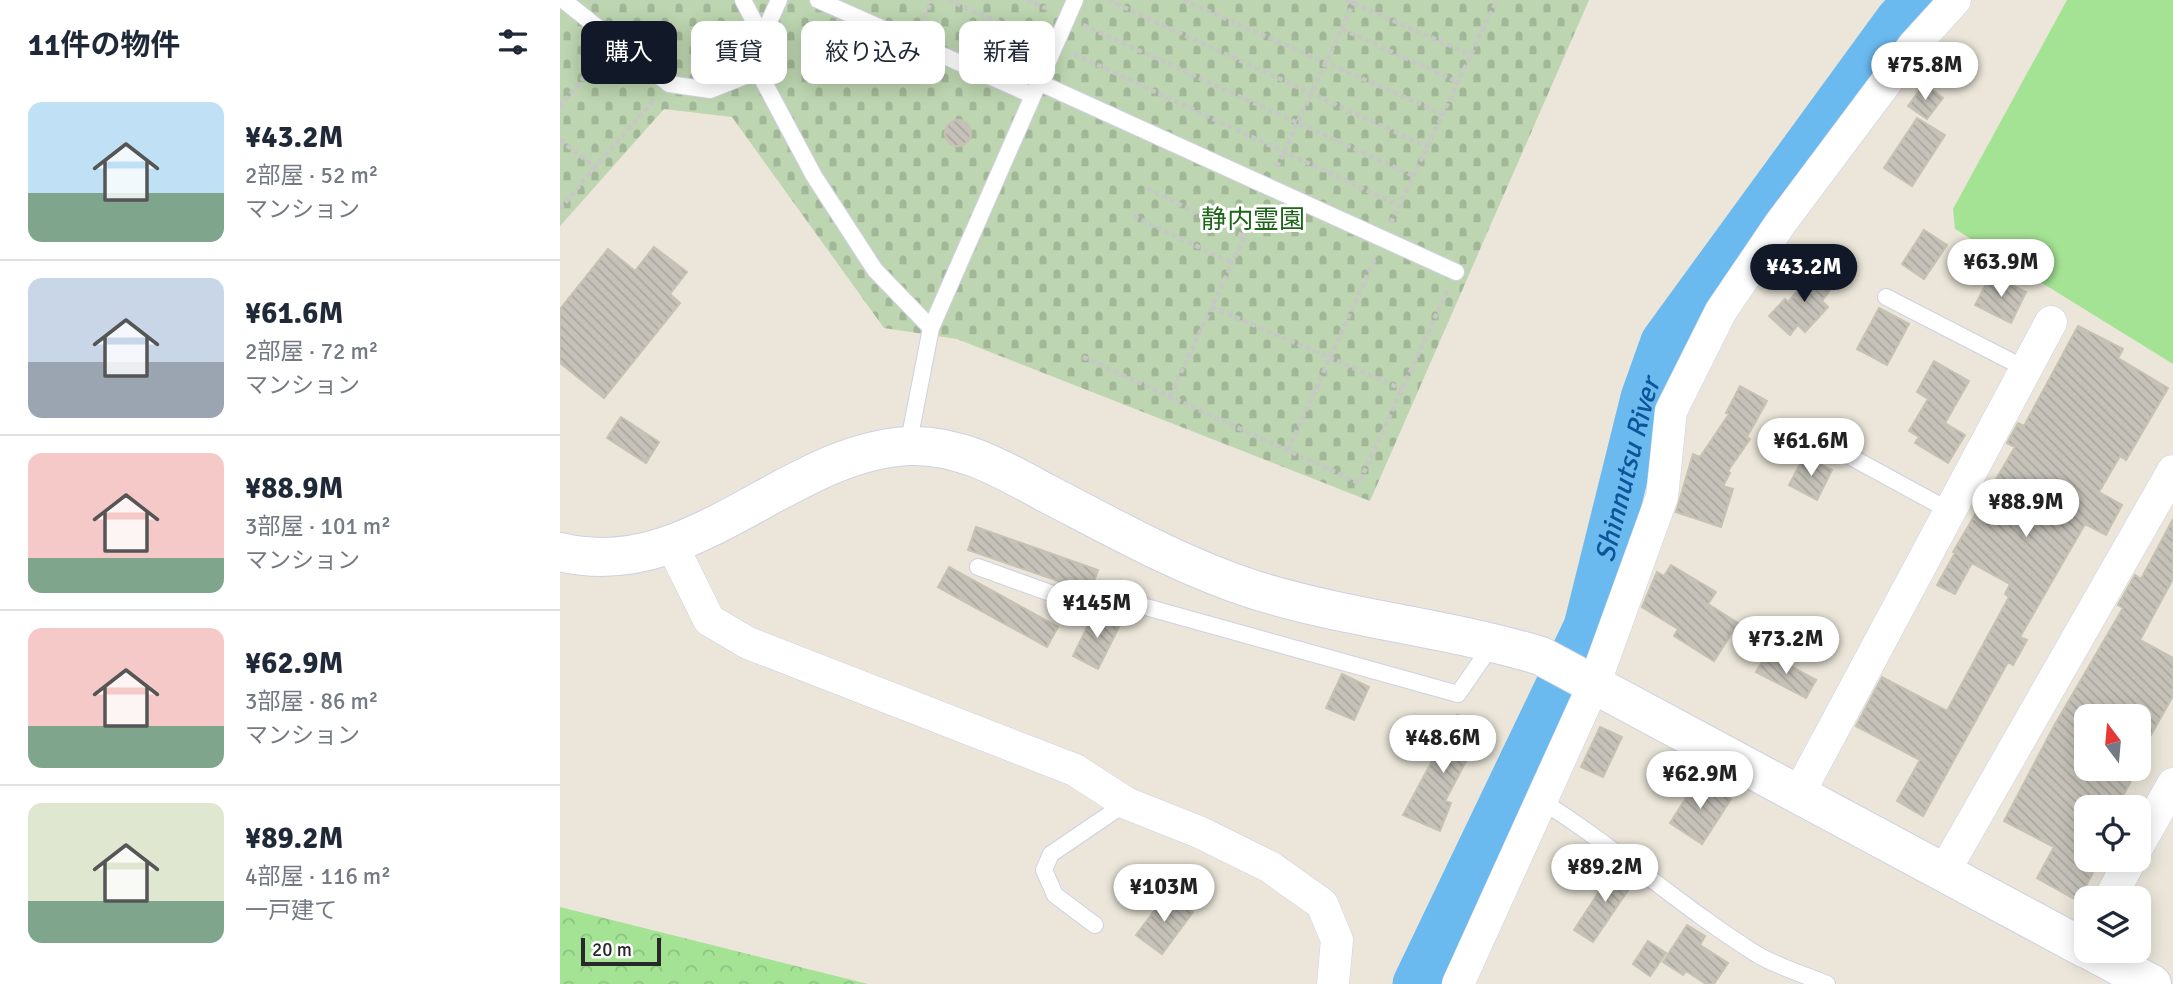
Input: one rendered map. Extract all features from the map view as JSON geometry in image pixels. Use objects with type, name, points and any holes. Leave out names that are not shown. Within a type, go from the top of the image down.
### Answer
[{"type":"street","points":[[1458,984],[1539,800],[1662,497],[1671,411],[1721,311],[1780,224],[1914,45],[1955,0]]},
{"type":"street","points":[[1799,793],[2051,322]]},
{"type":"street","points":[[560,552],[580,557],[615,556],[671,543],[709,531],[837,462],[875,451],[908,446],[947,448],[986,461],[1179,562],[1253,589],[1494,642],[1541,656],[2074,940]]},
{"type":"street","points":[[1945,870],[2169,486]]},
{"type":"street","points":[[671,543],[709,620],[748,643],[900,705],[1075,770],[1126,803],[1199,832],[1270,867],[1322,904],[1337,940],[1334,984]]},
{"type":"street","points":[[2151,823],[2173,784]]},
{"type":"street","points":[[2115,963],[2152,984]]},
{"type":"lane","points":[[562,0],[589,21]]},
{"type":"lane","points":[[743,0],[754,21]]},
{"type":"lane","points":[[769,21],[779,0]]},
{"type":"lane","points":[[818,0],[1035,89],[1456,272]]},
{"type":"lane","points":[[1055,43],[1075,0]]},
{"type":"lane","points":[[669,84],[710,90],[725,84]]},
{"type":"lane","points":[[765,84],[814,176],[875,270],[931,328]]},
{"type":"lane","points":[[908,446],[931,328],[1037,84]]},
{"type":"lane","points":[[1886,297],[2026,369]]},
{"type":"lane","points":[[1807,433],[1950,511]]},
{"type":"lane","points":[[978,567],[1078,603],[1128,602],[1458,694],[1494,642]]},
{"type":"lane","points":[[1539,800],[1580,825],[1698,915],[1751,950],[1827,984]]},
{"type":"lane","points":[[1095,925],[1055,895],[1044,870],[1051,854],[1126,803]]},
{"type":"path","points":[[948,0],[997,21]]},
{"type":"path","points":[[1108,0],[1428,147]]},
{"type":"path","points":[[1183,0],[1443,114]]},
{"type":"path","points":[[1346,0],[1471,55]]},
{"type":"path","points":[[1067,18],[1414,176]]},
{"type":"path","points":[[1342,29],[1458,82]]},
{"type":"path","points":[[1055,45],[1400,206]]},
{"type":"path","points":[[560,107],[581,81]]},
{"type":"path","points":[[560,209],[669,84]]},
{"type":"path","points":[[560,140],[595,167]]},
{"type":"path","points":[[1147,188],[1245,237]]},
{"type":"path","points":[[1134,216],[1233,263]]},
{"type":"path","points":[[1083,357],[1359,483],[1456,272]]},
{"type":"path","points":[[1212,307],[1402,389]]},
{"type":"green space","name":"静内霊園","points":[[560,0],[1589,0],[1370,501],[957,339],[884,328],[732,117],[664,109],[560,226]]},
{"type":"green space","points":[[2067,0],[2173,0],[2173,364],[1955,229],[1953,209]]},
{"type":"green space","points":[[560,907],[868,984],[560,984]]},
{"type":"building","points":[[1924,84],[1943,98],[1927,119],[1908,106]]},
{"type":"building","points":[[1917,118],[1945,135],[1912,186],[1884,168]]},
{"type":"building","points":[[958,120],[967,124],[971,133],[967,142],[958,146],[949,142],[945,133],[949,124]]},
{"type":"building","points":[[1924,230],[1947,245],[1924,279],[1902,264]]},
{"type":"building","points":[[654,247],[687,272],[670,294],[680,303],[604,398],[560,363],[560,309],[608,249],[635,271]]},
{"type":"building","points":[[1818,269],[1836,282],[1822,301],[1828,307],[1805,332],[1798,325],[1790,335],[1769,316],[1785,299],[1788,302],[1803,284],[1806,286]]},
{"type":"building","points":[[1991,275],[2026,292],[2011,323],[1975,305]]},
{"type":"building","points":[[1879,308],[1909,324],[1887,365],[1857,349]]},
{"type":"building","points":[[2078,326],[2123,349],[2118,358],[2168,388],[2126,460],[2120,456],[2099,492],[2122,505],[2106,535],[2085,524],[2020,637],[2027,640],[2013,665],[2008,662],[1923,816],[1897,801],[1920,760],[1856,726],[1882,677],[1947,711],[2009,597],[2005,594],[2010,584],[1972,563],[1955,594],[1937,585],[1955,553],[1953,552],[2015,447],[2007,443],[2018,423],[2024,426]]},
{"type":"building","points":[[1934,361],[1969,381],[1945,423],[1965,435],[1948,463],[1915,443],[1919,437],[1909,431],[1928,399],[1917,392]]},
{"type":"building","points":[[1740,386],[1767,401],[1747,437],[1750,439],[1728,471],[1730,473],[1723,486],[1733,489],[1721,527],[1676,512],[1693,454],[1700,457],[1729,414],[1726,413]]},
{"type":"building","points":[[621,417],[659,442],[646,463],[607,438]]},
{"type":"building","points":[[1804,456],[1832,470],[1817,500],[1789,485]]},
{"type":"building","points":[[2173,519],[2173,579],[2140,640],[2173,658],[2173,696],[2151,735],[2151,704],[2074,704],[2074,781],[2131,781],[2123,795],[2074,795],[2074,872],[2093,872],[2086,886],[2074,886],[2074,899],[2037,878],[2054,847],[2004,821],[2054,726],[2123,608],[2118,605],[2135,575],[2141,579]]},
{"type":"building","points":[[976,527],[1098,570],[1090,592],[968,550]]},
{"type":"building","points":[[1671,565],[1716,592],[1708,604],[1738,623],[1714,661],[1674,636],[1678,629],[1642,607],[1657,572],[1664,576]]},
{"type":"building","points":[[949,567],[1058,627],[1047,647],[938,587]]},
{"type":"building","points":[[1094,613],[1102,613],[1121,623],[1098,669],[1073,656]]},
{"type":"building","points":[[1767,653],[1816,680],[1806,698],[1756,672]]},
{"type":"building","points":[[1342,674],[1369,687],[1354,720],[1326,708]]},
{"type":"building","points":[[1457,715],[1483,729],[1445,801],[1451,803],[1440,831],[1403,815]]},
{"type":"building","points":[[1600,727],[1622,737],[1603,777],[1581,767]]},
{"type":"building","points":[[1699,778],[1731,799],[1702,844],[1670,823]]},
{"type":"building","points":[[1616,866],[1635,880],[1593,942],[1574,930]]},
{"type":"building","points":[[1167,894],[1193,912],[1162,954],[1136,935]]},
{"type":"building","points":[[1687,925],[1705,936],[1700,945],[1728,963],[1714,984],[1706,984],[1686,971],[1683,975],[1663,962]]},
{"type":"building","points":[[1648,941],[1666,953],[1650,976],[1633,964]]},
{"type":"waterway","name":"Shinnutsu River","points":[[1416,984],[1587,627],[1644,398],[1664,342],[1898,21],[1917,0]]}]
